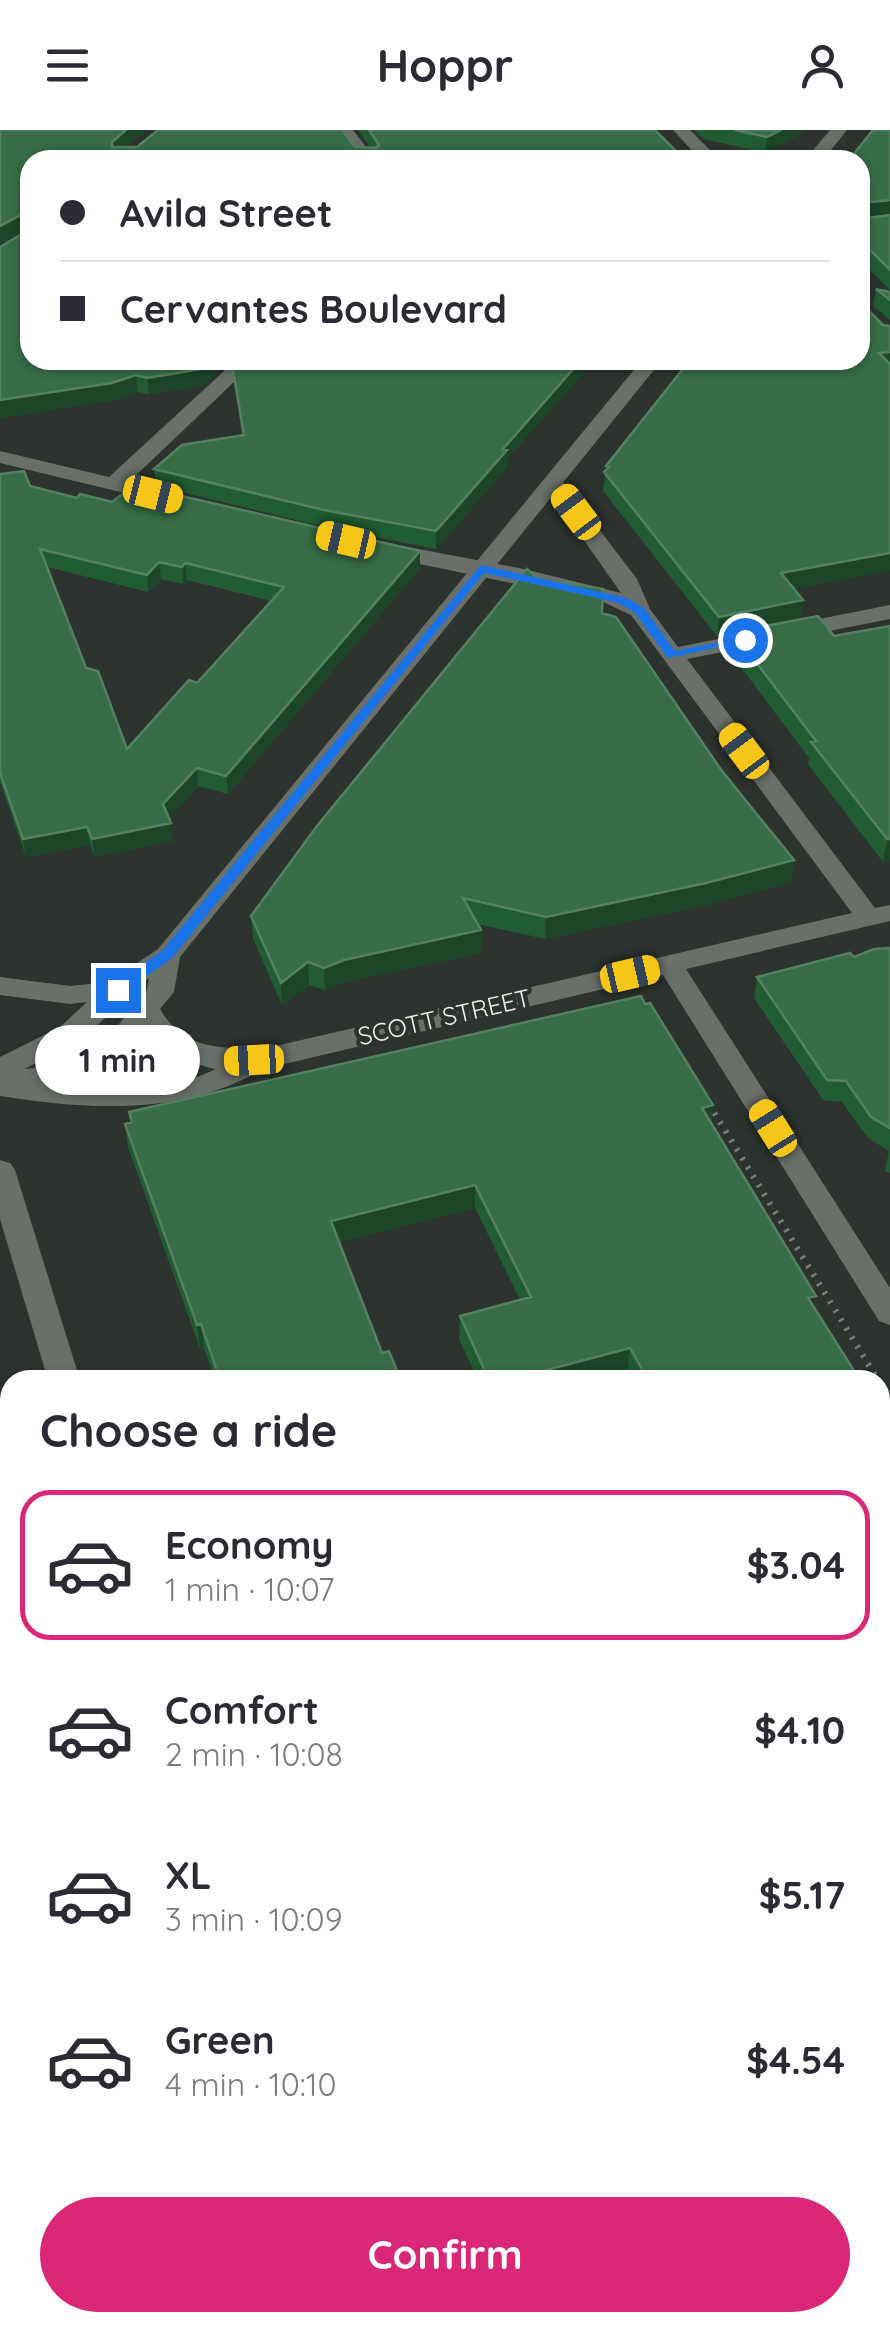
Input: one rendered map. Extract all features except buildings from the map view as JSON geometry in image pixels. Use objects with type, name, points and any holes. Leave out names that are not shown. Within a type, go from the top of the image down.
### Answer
[{"type":"street","points":[[681,130],[702,150]]},
{"type":"street","points":[[822,150],[839,130]]},
{"type":"street","points":[[114,484],[236,370]]},
{"type":"street","points":[[0,1069],[70,1034],[118,990],[167,955],[644,370]]},
{"type":"street","points":[[0,457],[191,503]]},
{"type":"street","points":[[553,482],[629,584],[639,610],[672,655],[880,916]]},
{"type":"street","points":[[365,545],[612,597],[639,610]]},
{"type":"street","points":[[672,655],[890,612]]},
{"type":"street","name":"SCOTT STREET","points":[[0,1083],[123,1096],[217,1082],[254,1060],[880,916]]},
{"type":"street","points":[[0,1083],[69,1075],[107,1055],[160,992],[167,955]]},
{"type":"street","points":[[670,964],[890,1313]]},
{"type":"street","points":[[0,986],[70,995],[118,990]]},
{"type":"street","points":[[147,1010],[168,1036],[198,1054],[233,1062],[254,1060]]},
{"type":"street","points":[[0,1170],[61,1370]]},
{"type":"path","points":[[705,1098],[872,1370]]},
{"type":"route","points":[[118,990],[167,955],[481,569],[623,600],[639,610],[672,655],[745,640]]}]
